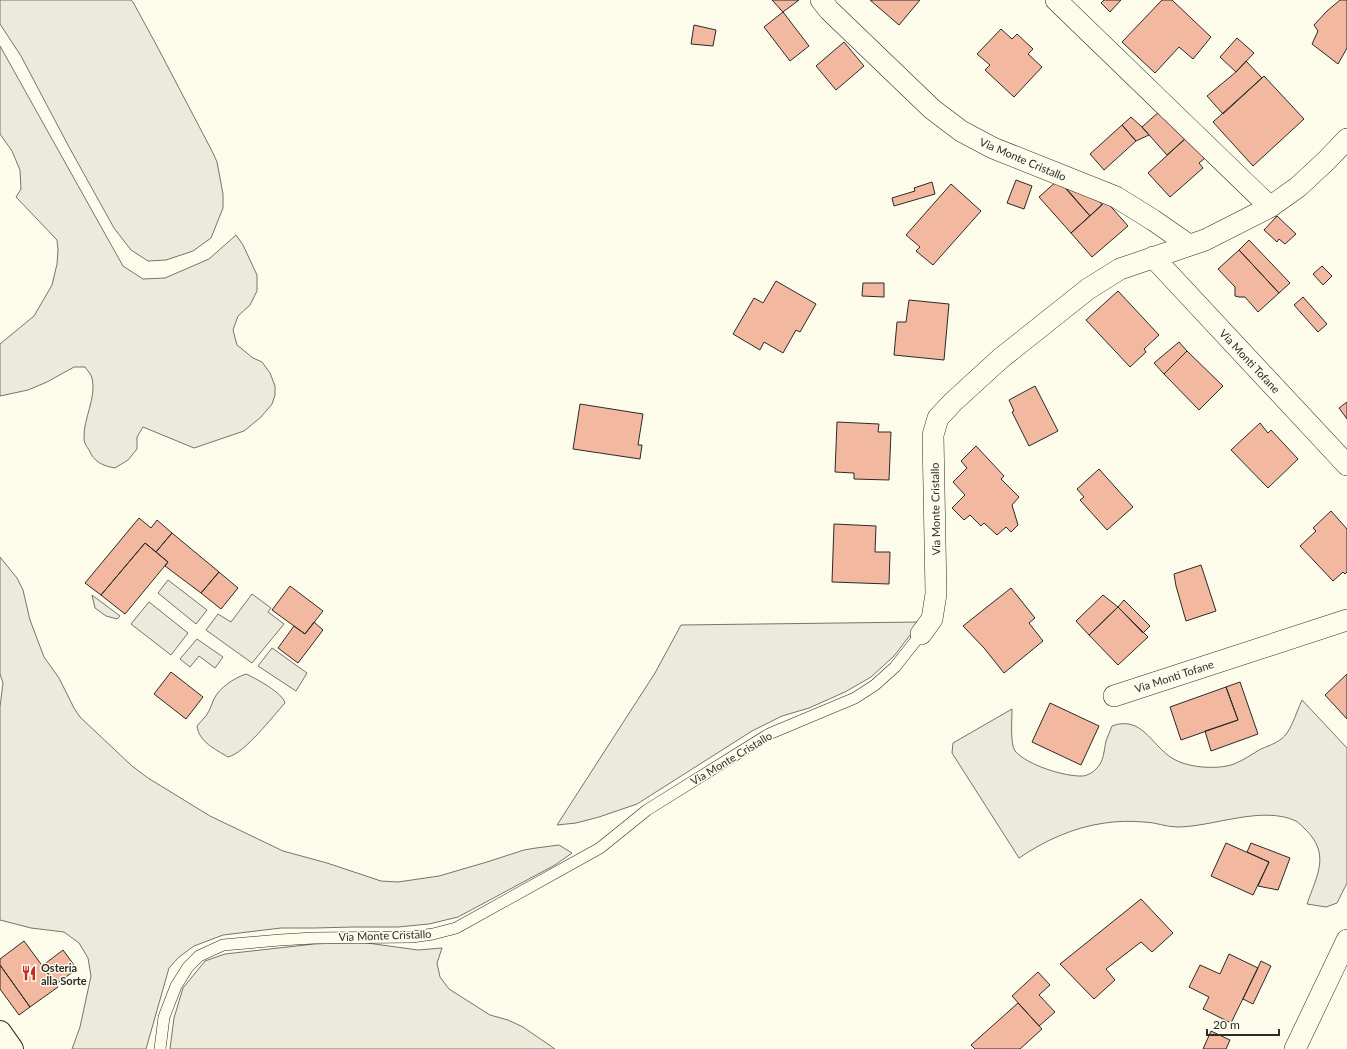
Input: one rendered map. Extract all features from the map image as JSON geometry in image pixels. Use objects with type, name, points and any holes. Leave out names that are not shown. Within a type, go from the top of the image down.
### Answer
[{"type":"main road","points":[[0,1032],[12,1049]]},
{"type":"street","name":"Via Monte Cristallo","points":[[820,0],[932,110],[961,131],[993,148],[1116,197],[1189,245]]},
{"type":"street","points":[[1056,0],[1270,207]]},
{"type":"street","name":"Via Monte Cristallo","points":[[921,634],[932,619],[936,594],[933,435],[938,418],[953,402],[1000,359],[1088,289],[1120,269],[1205,240],[1270,207],[1298,187],[1347,139]]},
{"type":"street","name":"Via Monti Tofane","points":[[1153,257],[1347,465]]},
{"type":"street","name":"Via Monti Tofane","points":[[1114,696],[1347,620]]},
{"type":"street","points":[[1295,1049],[1347,940]]},
{"type":"lane","name":"Via Monte Cristallo","points":[[160,1049],[164,1017],[176,986],[188,967],[199,956],[223,945],[314,938],[412,937],[433,934],[456,928],[600,848],[647,810],[769,734],[855,698],[895,667],[921,634]]},
{"type":"shaded area","points":[[0,0],[131,0],[133,2],[217,162],[223,194],[223,208],[211,238],[193,251],[166,260],[148,261],[131,250],[114,228],[21,56],[0,24]]},
{"type":"shaded area","points":[[0,46],[123,266],[143,279],[165,278],[209,259],[236,235],[243,245],[257,275],[257,291],[250,305],[238,316],[233,330],[237,345],[253,358],[262,362],[270,373],[275,386],[275,395],[272,404],[261,417],[244,431],[194,448],[143,427],[137,437],[137,449],[128,460],[115,468],[103,465],[93,458],[84,442],[84,431],[93,393],[91,377],[85,367],[74,367],[47,382],[28,390],[0,396],[0,344],[34,316],[52,285],[57,264],[58,250],[57,240],[16,197],[21,189],[20,170],[12,151],[0,134]]},
{"type":"shaded area","points":[[0,557],[17,578],[23,590],[30,620],[44,657],[59,678],[80,717],[132,766],[148,778],[210,816],[283,851],[327,863],[381,881],[398,882],[439,876],[524,850],[536,848],[559,845],[572,853],[555,865],[458,917],[429,924],[398,927],[281,928],[223,935],[194,946],[179,957],[169,968],[146,1049],[72,1049],[80,1027],[91,976],[88,958],[79,943],[64,932],[31,928],[0,920],[0,707],[3,683],[0,674]]},
{"type":"shaded area","points":[[168,580],[207,610],[196,624],[158,593]]},
{"type":"shaded area","points":[[252,594],[271,608],[268,612],[284,624],[252,663],[206,630],[218,614],[231,622]]},
{"type":"shaded area","points":[[92,595],[120,616],[117,619],[106,616],[95,608]]},
{"type":"shaded area","points":[[149,602],[188,633],[171,655],[131,624]]},
{"type":"shaded area","points":[[920,622],[894,656],[871,677],[845,692],[809,708],[782,716],[752,731],[637,804],[599,817],[576,823],[557,825],[655,673],[681,625]]},
{"type":"shaded area","points":[[197,639],[223,657],[215,668],[199,656],[190,667],[180,659]]},
{"type":"shaded area","points":[[272,648],[307,673],[296,691],[258,666]]},
{"type":"shaded area","points":[[246,674],[274,690],[285,703],[250,742],[235,754],[228,757],[204,741],[198,732],[197,726],[208,713],[219,691],[232,681]]},
{"type":"shaded area","points":[[1302,700],[1347,748],[1347,883],[1337,903],[1326,907],[1307,904],[1320,865],[1318,847],[1313,838],[1296,821],[1283,817],[1268,815],[1253,816],[1177,827],[1139,822],[1105,823],[1071,831],[1039,846],[1019,858],[952,753],[953,743],[1012,709],[1012,737],[1013,748],[1015,751],[1028,761],[1057,772],[1075,776],[1083,776],[1094,771],[1099,766],[1102,759],[1106,741],[1112,726],[1122,724],[1139,728],[1172,758],[1178,761],[1203,767],[1227,766],[1241,761],[1282,739],[1293,722]]},
{"type":"shaded area","points":[[360,942],[418,950],[442,948],[437,963],[440,977],[449,989],[490,1015],[508,1020],[523,1027],[555,1049],[170,1049],[174,1018],[183,988],[205,961],[225,954],[314,944]]},
{"type":"building","points":[[772,0],[799,0],[783,12]]},
{"type":"building","points":[[870,0],[920,0],[899,25]]},
{"type":"building","points":[[1104,0],[1121,0],[1110,12],[1101,3]]},
{"type":"building","points":[[1162,0],[1172,0],[1211,37],[1193,59],[1179,47],[1155,73],[1122,42]]},
{"type":"building","points":[[1340,0],[1347,0],[1347,48],[1338,64],[1312,44],[1318,31],[1314,25]]},
{"type":"building","points":[[783,12],[809,46],[790,61],[764,27]]},
{"type":"building","points":[[694,25],[716,30],[713,46],[691,44]]},
{"type":"building","points":[[1001,29],[1012,39],[1017,34],[1033,49],[1028,54],[1042,67],[1014,97],[985,70],[990,65],[977,54]]},
{"type":"building","points":[[1237,38],[1254,53],[1236,72],[1220,57]]},
{"type":"building","points":[[844,42],[864,66],[836,90],[816,66]]},
{"type":"building","points":[[1246,61],[1262,78],[1223,114],[1207,96],[1236,72]]},
{"type":"building","points":[[1264,76],[1304,119],[1253,166],[1213,122]]},
{"type":"building","points":[[1161,110],[1186,138],[1167,155],[1142,127]]},
{"type":"building","points":[[1131,117],[1149,135],[1136,141],[1122,125]]},
{"type":"building","points":[[1122,125],[1136,141],[1104,170],[1090,154]]},
{"type":"building","points":[[1186,138],[1205,158],[1199,163],[1203,168],[1170,197],[1148,173]]},
{"type":"building","points":[[1016,180],[1032,186],[1024,209],[1007,203]]},
{"type":"building","points":[[1058,180],[1090,216],[1071,233],[1039,197]]},
{"type":"building","points":[[932,182],[935,194],[894,206],[892,198],[915,191],[914,188]]},
{"type":"building","points":[[951,184],[981,211],[933,265],[916,251],[920,247],[906,235]]},
{"type":"building","points":[[1066,188],[1093,191],[1102,205],[1090,216]]},
{"type":"building","points":[[1106,201],[1128,226],[1092,257],[1071,233]]},
{"type":"building","points":[[1277,216],[1296,234],[1285,244],[1279,239],[1277,242],[1264,230]]},
{"type":"building","points":[[1249,240],[1290,283],[1279,293],[1239,250]]},
{"type":"building","points":[[1239,250],[1279,293],[1258,312],[1245,297],[1235,296],[1235,287],[1218,269]]},
{"type":"building","points":[[1322,266],[1332,276],[1323,285],[1313,274]]},
{"type":"building","points":[[776,281],[816,304],[800,332],[796,330],[783,353],[764,342],[760,350],[733,334],[754,298],[763,303]]},
{"type":"building","points":[[863,283],[884,283],[884,297],[862,296]]},
{"type":"building","points":[[1118,291],[1159,335],[1144,349],[1146,352],[1130,367],[1086,320]]},
{"type":"building","points":[[1303,297],[1327,324],[1318,332],[1294,305]]},
{"type":"building","points":[[909,300],[949,304],[944,360],[894,355],[897,322],[906,322]]},
{"type":"building","points":[[1179,342],[1187,351],[1164,374],[1154,363]]},
{"type":"building","points":[[1187,351],[1223,386],[1199,410],[1164,374]]},
{"type":"building","points":[[1035,386],[1058,431],[1029,446],[1012,412],[1014,411],[1009,400]]},
{"type":"building","points":[[1347,402],[1347,419],[1339,408]]},
{"type":"building","points":[[580,404],[643,414],[638,445],[642,445],[640,459],[573,449]]},
{"type":"building","points":[[837,422],[879,424],[878,432],[891,432],[889,480],[854,479],[854,473],[835,472]]},
{"type":"building","points":[[1260,423],[1268,433],[1271,430],[1298,459],[1268,488],[1231,450]]},
{"type":"building","points":[[976,446],[1004,476],[1001,479],[1019,497],[1012,505],[1018,525],[1011,532],[1006,527],[997,535],[984,523],[981,526],[970,515],[964,520],[952,508],[965,495],[953,482],[967,468],[961,461]]},
{"type":"building","points":[[1099,469],[1133,507],[1107,530],[1080,500],[1084,497],[1077,489]]},
{"type":"building","points":[[1331,511],[1347,529],[1347,572],[1345,574],[1343,572],[1333,581],[1300,546],[1316,531],[1313,528]]},
{"type":"building","points":[[139,518],[151,528],[157,520],[172,533],[156,552],[145,543],[101,595],[85,583]]},
{"type":"building","points":[[834,524],[876,526],[875,552],[890,552],[889,584],[832,582]]},
{"type":"building","points":[[172,533],[219,572],[201,593],[165,566],[168,562],[156,552]]},
{"type":"building","points":[[145,543],[168,562],[125,614],[101,595]]},
{"type":"building","points":[[1201,565],[1216,611],[1186,621],[1174,574]]},
{"type":"building","points":[[219,572],[238,588],[221,609],[201,593]]},
{"type":"building","points":[[290,586],[323,611],[305,634],[272,610]]},
{"type":"building","points":[[1011,588],[1035,618],[1029,623],[1043,641],[1004,673],[984,648],[963,626]]},
{"type":"building","points":[[1103,595],[1118,607],[1089,635],[1076,621]]},
{"type":"building","points":[[1124,600],[1150,626],[1143,633],[1118,607]]},
{"type":"building","points":[[1118,607],[1148,637],[1118,665],[1089,635]]},
{"type":"building","points":[[314,622],[323,630],[298,663],[278,648],[294,626],[305,634]]},
{"type":"building","points":[[171,672],[203,697],[186,719],[154,694]]},
{"type":"building","points":[[1347,674],[1347,719],[1325,695]]},
{"type":"building","points":[[1240,682],[1258,734],[1211,751],[1205,731],[1238,720],[1226,687]]},
{"type":"building","points":[[1226,687],[1238,720],[1181,740],[1170,707]]},
{"type":"building","points":[[1050,703],[1099,726],[1081,765],[1032,742]]},
{"type":"building","points":[[1226,843],[1269,862],[1253,895],[1211,876]]},
{"type":"building","points":[[1251,843],[1290,858],[1278,890],[1258,886],[1269,862],[1247,852]]},
{"type":"building","points":[[1141,899],[1173,933],[1152,952],[1141,942],[1106,969],[1115,980],[1094,999],[1060,964]]},
{"type":"building","points":[[24,941],[58,987],[30,1007],[0,965],[0,959]]},
{"type":"building","points":[[63,950],[77,969],[56,984],[42,966]]},
{"type":"building","points":[[1229,954],[1258,968],[1231,1023],[1203,1009],[1209,997],[1189,987],[1200,965],[1220,974]]},
{"type":"building","points":[[1261,961],[1271,966],[1253,1004],[1243,999]]},
{"type":"building","points":[[0,965],[30,1007],[19,1015],[0,989]]},
{"type":"building","points":[[1038,972],[1050,985],[1039,995],[1055,1012],[1039,1026],[1012,996]]},
{"type":"building","points":[[1018,1003],[1042,1029],[1020,1049],[975,1049],[971,1045]]},
{"type":"building","points":[[1211,1031],[1230,1040],[1226,1049],[1203,1049]]},
{"type":"place","name":"Osteria alla Sorte","points":[[29,973]]}]
